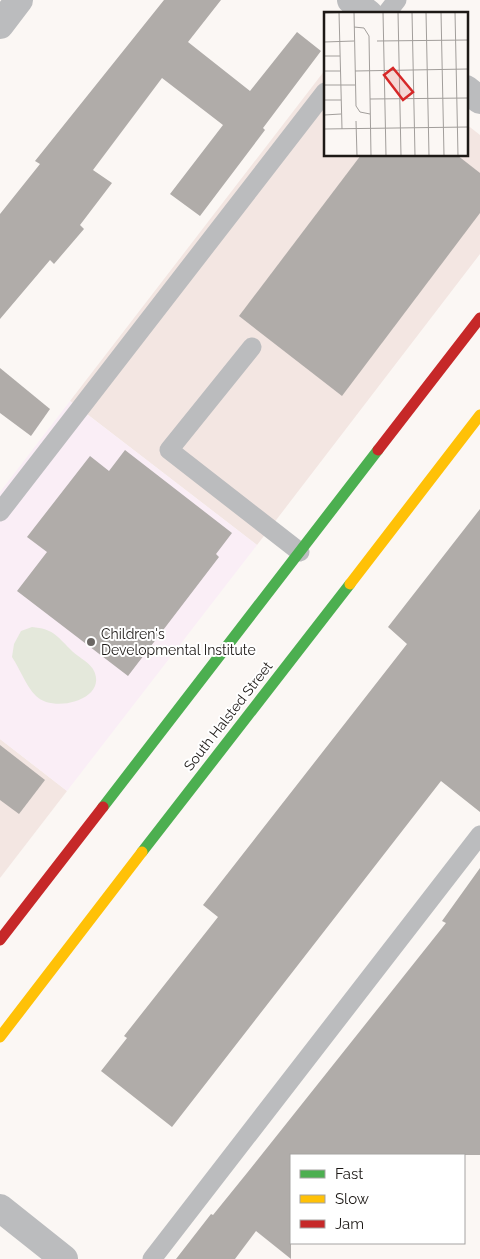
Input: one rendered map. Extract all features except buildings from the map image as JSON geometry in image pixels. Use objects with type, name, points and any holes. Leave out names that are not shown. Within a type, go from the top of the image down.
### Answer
[{"type":"main road","points":[[0,940],[480,318]]},
{"type":"main road","name":"South Halsted Street","points":[[0,1037],[480,414]]},
{"type":"street","points":[[0,25],[19,0]]},
{"type":"street","points":[[351,0],[366,12]]},
{"type":"street","points":[[468,91],[480,100]]},
{"type":"street","points":[[0,1208],[64,1259]]},
{"type":"lane","points":[[388,12],[397,0]]},
{"type":"lane","points":[[0,512],[324,93]]},
{"type":"lane","points":[[252,347],[169,450],[300,552]]},
{"type":"lane","points":[[152,1259],[480,835]]},
{"type":"shaded area","points":[[324,71],[324,156],[468,156],[468,126],[480,135],[480,254],[257,545],[70,401]]},
{"type":"shaded area","name":"Children's Developmental Institute","points":[[70,401],[257,545],[67,791],[0,739],[0,492]]},
{"type":"shaded area","points":[[32,627],[50,631],[91,666],[96,680],[94,688],[87,695],[78,701],[55,704],[44,701],[32,692],[12,657],[14,644],[21,631]]},
{"type":"shaded area","points":[[0,739],[67,791],[0,878]]},
{"type":"traffic: fast","points":[[103,807],[378,450]]},
{"type":"traffic: fast","points":[[142,852],[350,584]]},
{"type":"traffic: slow","points":[[350,584],[480,415]]},
{"type":"traffic: slow","points":[[0,1037],[142,852]]},
{"type":"traffic: jam","points":[[378,450],[480,318]]},
{"type":"traffic: jam","points":[[0,940],[103,807]]},
{"type":"place","name":"Children's Developmental Institute","points":[[91,642]]}]
